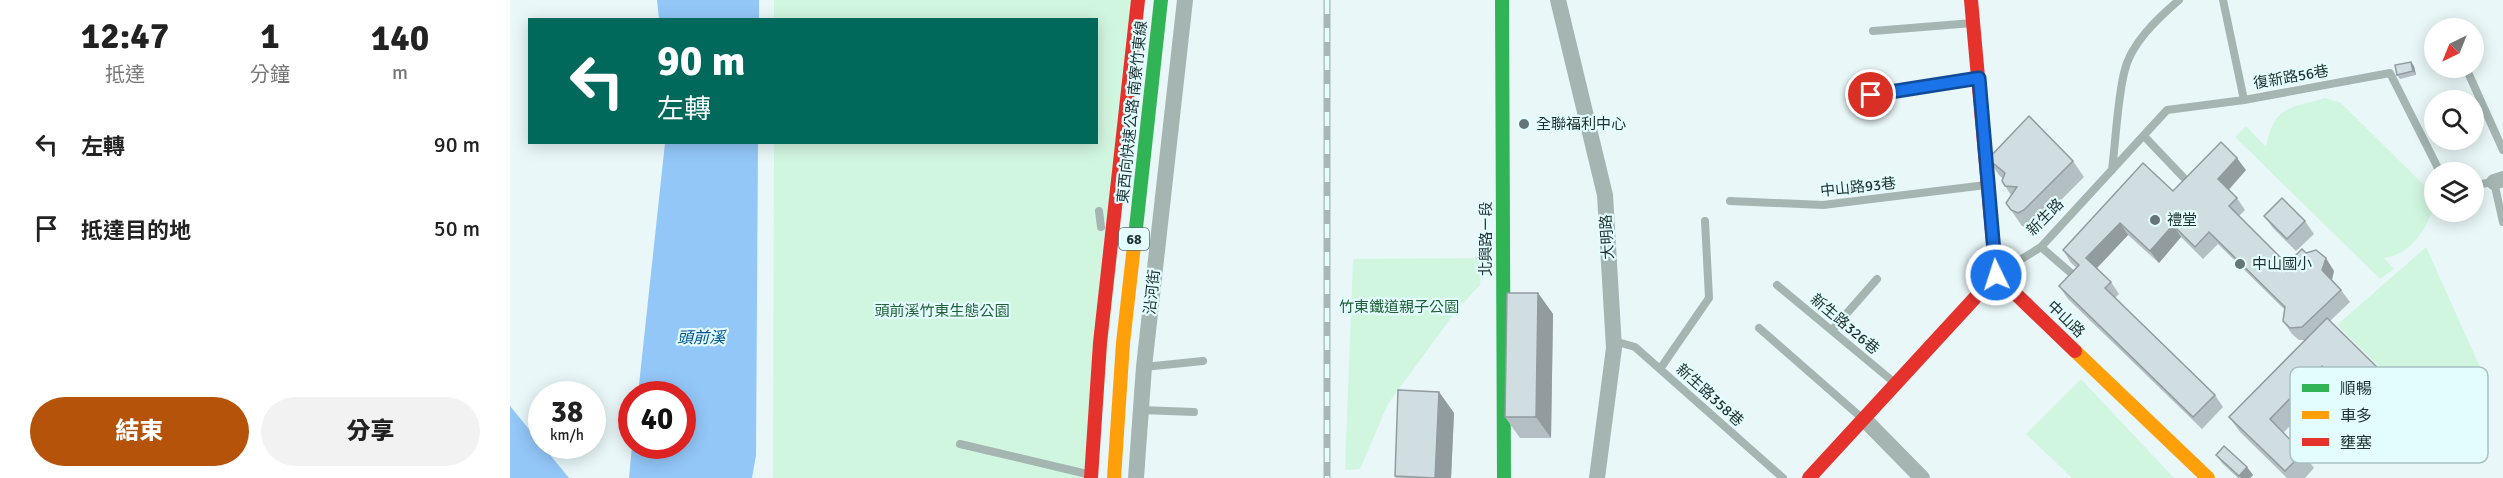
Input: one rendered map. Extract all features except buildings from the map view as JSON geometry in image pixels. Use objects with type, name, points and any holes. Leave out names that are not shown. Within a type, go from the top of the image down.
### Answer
[{"type":"main road","name":"東西向快速公路 南寮竹東線","points":[[1093,478],[1100,343],[1138,0]]},
{"type":"main road","name":"東西向快速公路 南寮竹東線","points":[[1114,478],[1123,343],[1161,0]]},
{"type":"main road","name":"北興路ㄧ段","points":[[1502,0],[1504,478]]},
{"type":"main road","points":[[1971,0],[1996,275]]},
{"type":"main road","name":"新生路","points":[[1809,478],[1996,275]]},
{"type":"main road","name":"中山路","points":[[1996,275],[2208,478]]},
{"type":"street","name":"沿河街","points":[[1136,478],[1144,367],[1185,0]]},
{"type":"street","name":"大明路","points":[[1558,0],[1605,195],[1614,341],[1597,478]]},
{"type":"street","points":[[1864,419],[1922,478]]},
{"type":"lane","points":[[2112,170],[2124,71],[2137,45],[2156,20],[2179,0]]},
{"type":"lane","points":[[2223,0],[2244,100]]},
{"type":"lane","points":[[1873,31],[1973,23]]},
{"type":"lane","name":"復新路56巷","points":[[2112,170],[2168,110],[2244,100],[2390,73],[2435,162]]},
{"type":"lane","points":[[1849,99],[1979,78]]},
{"type":"lane","points":[[2471,78],[2503,150]]},
{"type":"lane","points":[[2144,136],[2183,177]]},
{"type":"lane","name":"新生路","points":[[1996,275],[2041,247],[2112,170]]},
{"type":"lane","points":[[2498,180],[2503,222]]},
{"type":"lane","name":"中山路93巷","points":[[1730,201],[1823,205],[1989,185]]},
{"type":"lane","points":[[1099,212],[1100,242]]},
{"type":"lane","points":[[1660,369],[1709,298],[1705,221]]},
{"type":"lane","points":[[2041,247],[2082,284]]},
{"type":"lane","points":[[1833,329],[1877,279]]},
{"type":"lane","name":"新生路326巷","points":[[1777,285],[1833,329],[1896,384]]},
{"type":"lane","points":[[1759,328],[1864,419]]},
{"type":"lane","name":"新生路358巷","points":[[1614,341],[1635,347],[1783,478]]},
{"type":"lane","points":[[1144,367],[1203,361]]},
{"type":"lane","points":[[1140,410],[1194,412]]},
{"type":"lane","points":[[960,444],[1077,471],[1093,478]]},
{"type":"green space","name":"頭前溪竹東生態公園","points":[[774,0],[1142,0],[1096,478],[773,478],[774,144],[1098,144],[1098,18],[774,18]]},
{"type":"green space","points":[[2325,98],[2341,103],[2424,185],[2424,222],[2427,222],[2409,247],[2384,258],[2394,269],[2380,279],[2235,137],[2246,126],[2266,147],[2269,134],[2278,116],[2284,111]]},
{"type":"green space","points":[[2426,247],[2480,367],[2379,367],[2337,325]]},
{"type":"green space","name":"竹東鐵道親子公園","points":[[1482,258],[1480,285],[1456,311],[1388,404],[1360,469],[1345,470],[1353,259]]},
{"type":"green space","points":[[2081,379],[2174,478],[2072,478],[2026,434]]},
{"type":"water","points":[[657,0],[759,0],[759,18],[659,18]]},
{"type":"water","name":"頭前溪","points":[[665,144],[758,144],[756,455],[752,478],[629,478],[631,459],[696,459],[696,381],[639,381]]},
{"type":"water","points":[[510,406],[528,428],[528,459],[553,459],[569,478],[510,478]]},
{"type":"railway","points":[[1327,0],[1327,478]]},
{"type":"traffic: fast","points":[[1135,237],[1161,0]]},
{"type":"traffic: fast","points":[[1502,0],[1504,478]]},
{"type":"traffic: slow","points":[[1114,478],[1123,343],[1135,237]]},
{"type":"traffic: slow","points":[[2075,351],[2208,478]]},
{"type":"traffic: jam","points":[[1091,478],[1100,343],[1138,0]]},
{"type":"traffic: jam","points":[[1971,0],[1996,275],[2075,351]]},
{"type":"traffic: jam","points":[[1809,478],[1996,275]]},
{"type":"place","name":"全聯福利中心","points":[[1524,124]]},
{"type":"place","name":"禮堂","points":[[2155,220]]},
{"type":"place","name":"中山國小","points":[[2240,264]]},
{"type":"route","points":[[1871,95],[1979,78],[1996,275]]}]
